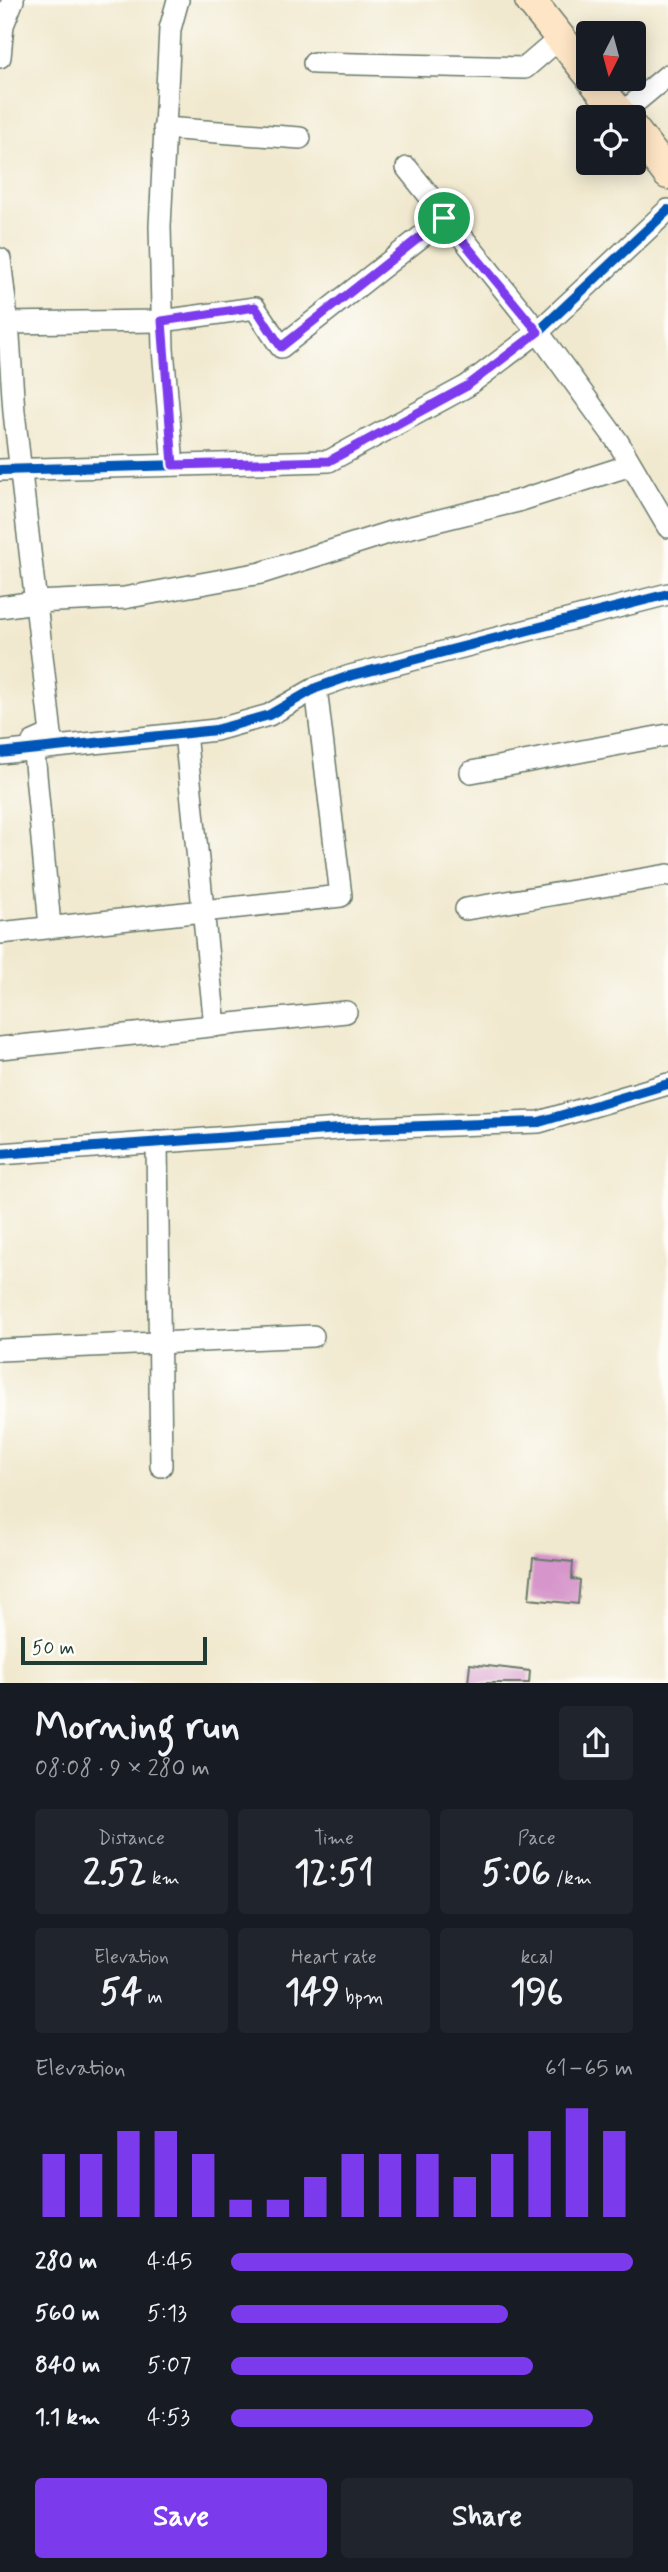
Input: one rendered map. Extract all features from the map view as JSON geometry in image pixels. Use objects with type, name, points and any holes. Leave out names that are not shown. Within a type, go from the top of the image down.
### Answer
[{"type":"main road","points":[[530,0],[576,58]]},
{"type":"main road","points":[[602,91],[613,105]]},
{"type":"main road","points":[[646,146],[668,174]]},
{"type":"street","points":[[0,57],[1,24],[13,0]]},
{"type":"street","points":[[173,465],[162,321],[160,226],[170,29],[178,0]]},
{"type":"street","points":[[314,63],[525,68],[560,38]]},
{"type":"street","points":[[641,105],[668,75]]},
{"type":"street","points":[[164,128],[300,138]]},
{"type":"street","points":[[407,169],[538,332],[618,442],[668,527]]},
{"type":"street","points":[[10,470],[329,461],[467,386],[538,332],[668,209]]},
{"type":"street","points":[[4,323],[162,321],[255,307],[281,347],[444,218]]},
{"type":"street","points":[[0,259],[10,470],[36,602],[51,734],[33,742],[50,926]]},
{"type":"street","points":[[0,607],[36,602],[124,598],[261,573],[391,532],[518,501],[631,465]]},
{"type":"street","points":[[0,753],[216,730],[269,715],[316,688],[350,676],[668,594]]},
{"type":"street","points":[[0,933],[341,896],[316,688]]},
{"type":"street","points":[[185,733],[215,1026]]},
{"type":"street","points":[[471,772],[668,735]]},
{"type":"street","points":[[466,909],[668,875]]},
{"type":"street","points":[[0,1048],[346,1012]]},
{"type":"street","points":[[0,1154],[339,1129],[539,1122],[668,1084]]},
{"type":"street","points":[[157,1142],[161,1466]]},
{"type":"street","points":[[0,1350],[313,1336]]},
{"type":"building","points":[[533,1558],[573,1562],[572,1579],[580,1580],[578,1604],[529,1599]]},
{"type":"building","points":[[470,1664],[530,1671],[529,1683],[468,1683]]},
{"type":"cycle path","points":[[0,470],[329,461],[467,386],[538,332],[668,210]]},
{"type":"cycle path","points":[[0,753],[216,730],[269,715],[316,688],[350,676],[668,594]]},
{"type":"cycle path","points":[[0,1154],[339,1129],[539,1122],[668,1084]]},
{"type":"route","points":[[444,218],[538,332],[467,386],[329,461],[173,465],[162,321],[255,307],[281,347],[444,218]]}]
